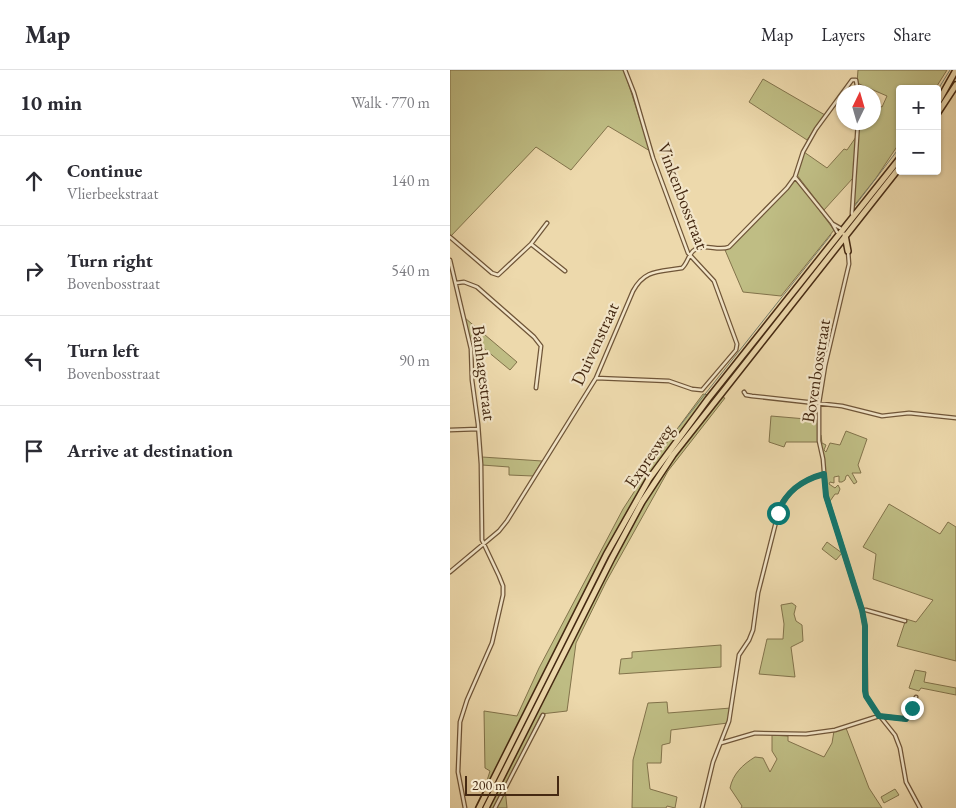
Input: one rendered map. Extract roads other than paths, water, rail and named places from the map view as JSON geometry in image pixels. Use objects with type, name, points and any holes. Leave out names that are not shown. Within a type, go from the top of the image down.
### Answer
[{"type":"highway","points":[[941,97],[956,70]]},
{"type":"highway","points":[[941,108],[956,85]]},
{"type":"highway","name":"Expresweg","points":[[479,808],[606,555],[645,486],[690,422],[896,163]]},
{"type":"highway","name":"Expresweg","points":[[486,808],[615,550],[646,495],[686,436],[896,172]]},
{"type":"highway","points":[[845,235],[848,251]]},
{"type":"highway","points":[[836,246],[842,246],[848,251]]},
{"type":"street","name":"Vinkenbosstraat","points":[[596,378],[669,381],[692,389],[702,390],[736,350],[737,344],[714,282],[690,256],[653,158],[634,93],[625,70]]},
{"type":"street","name":"Duivenstraat","points":[[848,85],[852,80],[856,80],[857,85]]},
{"type":"street","name":"Duivenstraat","points":[[450,572],[484,545],[507,521],[596,378],[638,282],[647,275],[682,268],[693,252],[699,248],[723,250],[729,247],[795,177],[803,152],[816,129],[836,102]]},
{"type":"street","points":[[852,214],[857,130]]},
{"type":"street","points":[[795,177],[840,231]]},
{"type":"street","points":[[450,237],[495,275],[502,272],[531,244],[547,223]]},
{"type":"street","points":[[531,244],[565,271]]},
{"type":"street","name":"Bovenbosstraat","points":[[848,251],[849,264],[825,366],[819,403],[818,441],[826,496],[862,610],[865,626],[866,696],[897,741],[906,782],[920,808]]},
{"type":"street","name":"Banhagestraat","points":[[450,260],[470,342],[472,380],[479,429],[482,540],[499,576],[504,594],[492,643],[467,700],[460,722],[458,772],[465,808]]},
{"type":"street","points":[[456,283],[464,282],[477,287],[534,337],[541,346],[536,388]]},
{"type":"street","points":[[744,392],[746,395],[752,396],[842,406],[882,416],[909,413],[956,418]]},
{"type":"street","points":[[450,430],[479,429]]},
{"type":"street","points":[[702,808],[713,762],[730,721],[739,655],[750,640],[753,630],[758,593],[780,506],[784,499],[802,482],[808,478],[824,474]]},
{"type":"street","points":[[862,610],[905,621]]},
{"type":"street","points":[[721,743],[754,734],[806,734],[835,730],[879,716],[906,719],[916,697]]},
{"type":"street","points":[[495,808],[543,715]]},
{"type":"waterway","points":[[941,85],[950,70]]},
{"type":"waterway","points":[[854,207],[896,152]]},
{"type":"waterway","points":[[679,427],[831,235]]}]
